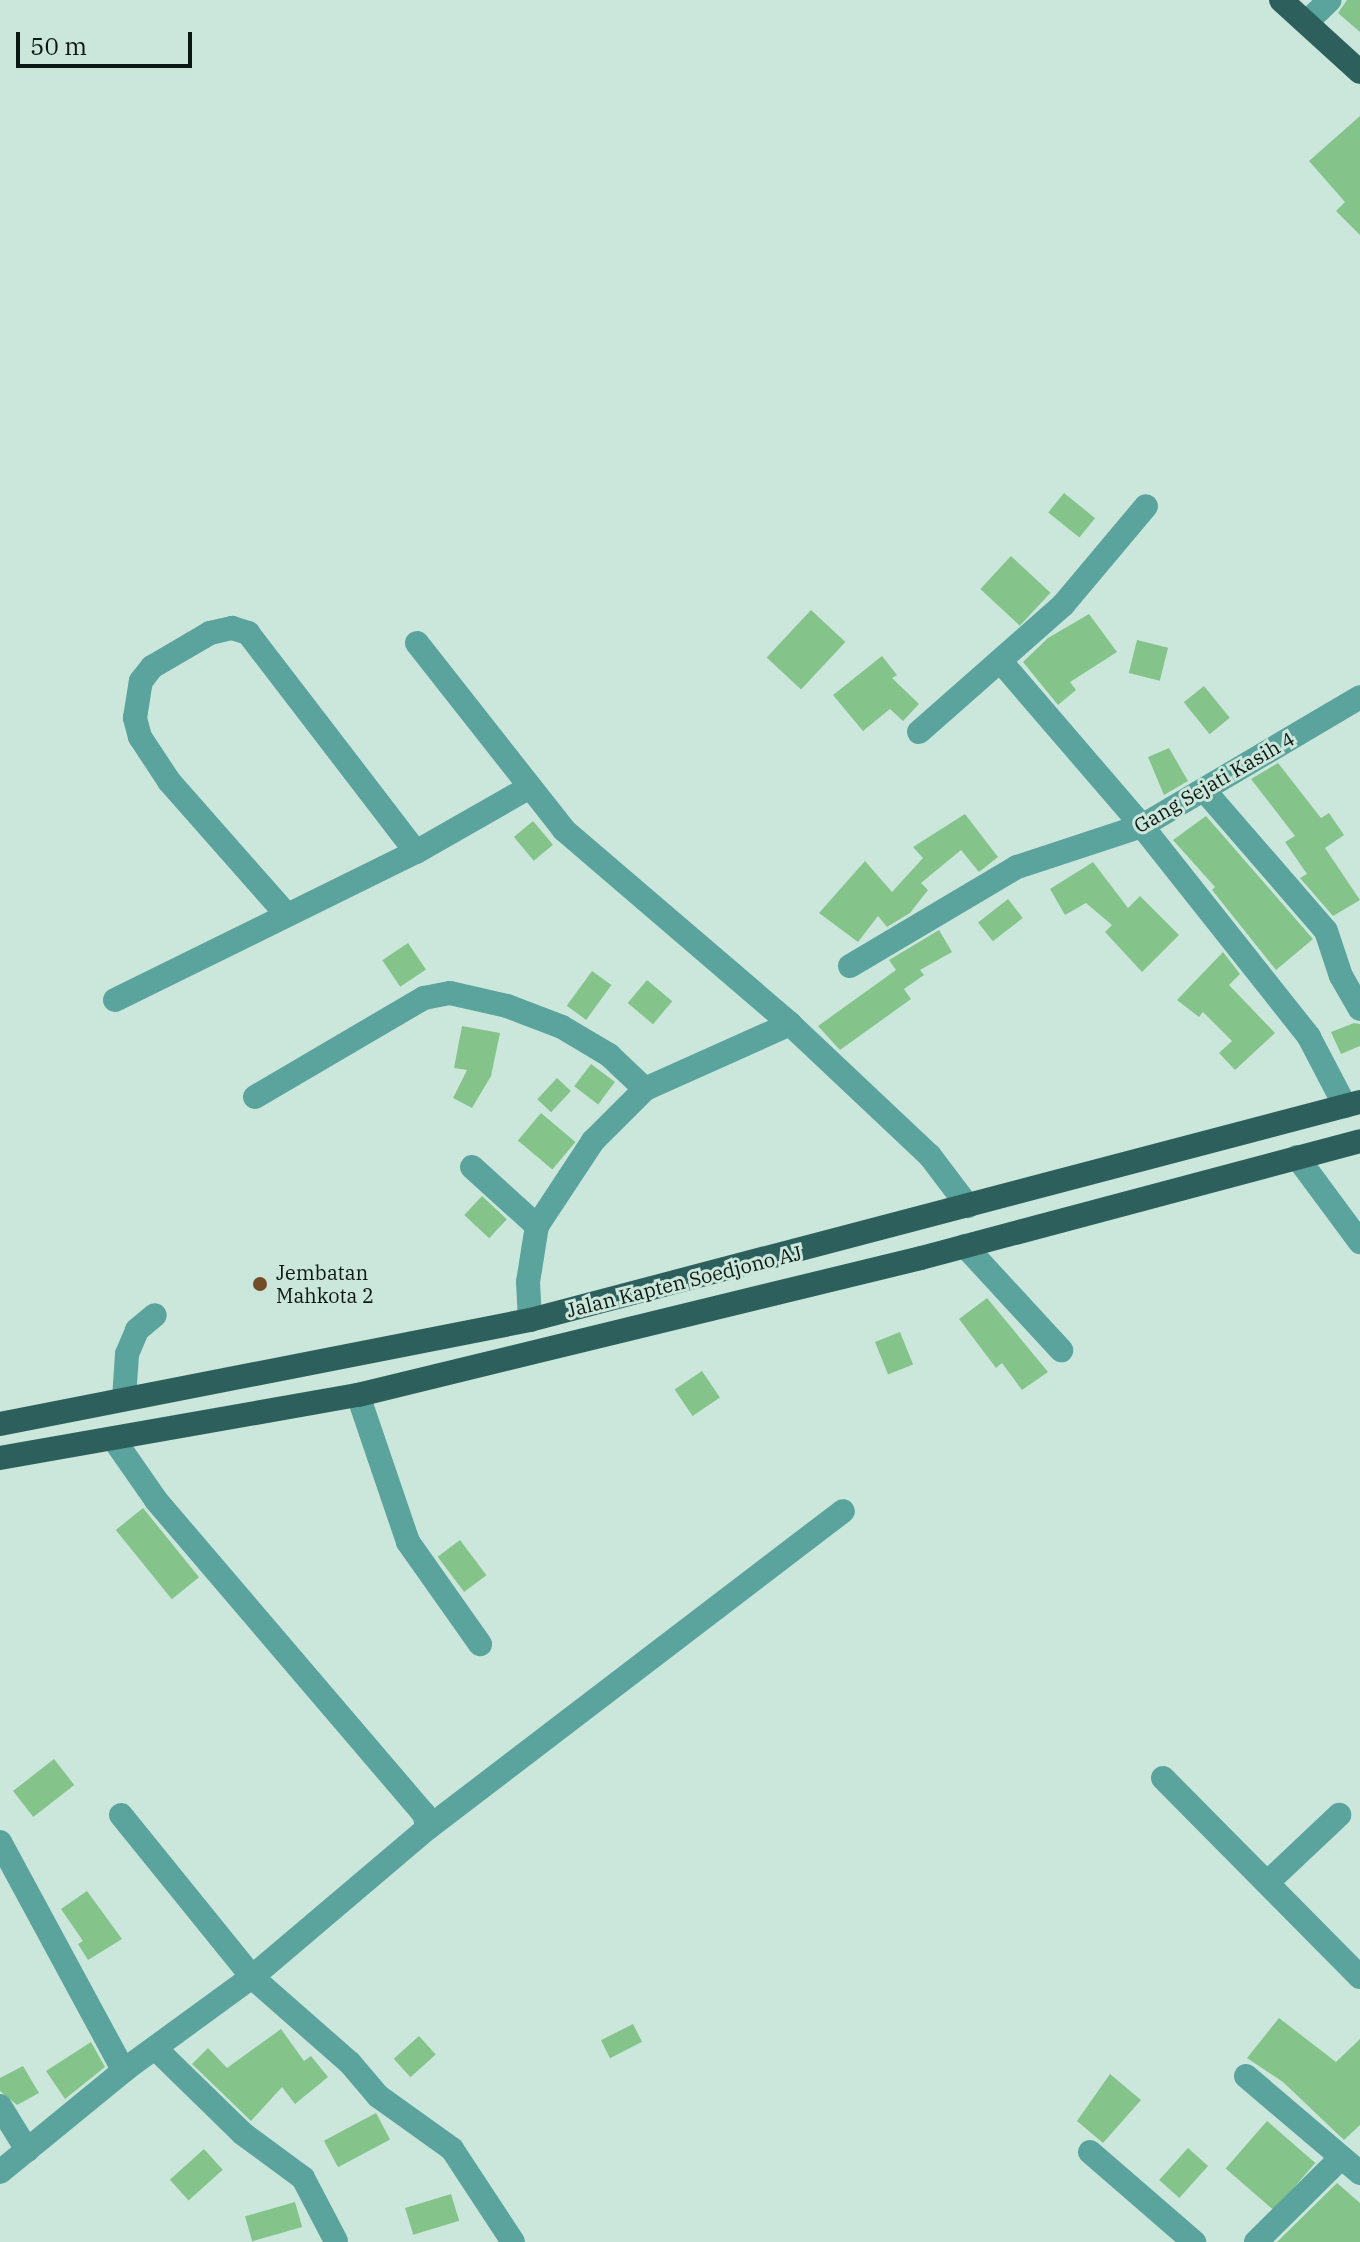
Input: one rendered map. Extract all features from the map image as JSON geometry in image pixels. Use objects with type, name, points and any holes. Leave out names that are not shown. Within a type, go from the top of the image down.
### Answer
[{"type":"main road","points":[[1281,0],[1308,21],[1360,72]]},
{"type":"main road","name":"Jalan Kapten Soedjono AJ","points":[[0,1424],[530,1320],[1352,1104]]},
{"type":"main road","name":"Jalan Kapten Soedjono AJ","points":[[0,1458],[115,1441],[358,1395],[921,1258],[1360,1141]]},
{"type":"main road","points":[[909,1222],[921,1258]]},
{"type":"street","points":[[1308,21],[1330,0]]},
{"type":"street","points":[[919,732],[1002,663],[1063,605],[1146,506]]},
{"type":"street","points":[[287,915],[169,781],[140,737],[135,718],[141,681],[152,667],[210,633],[232,628],[248,633],[416,852]]},
{"type":"street","points":[[417,643],[528,788],[597,860],[790,1024],[930,1156],[968,1206]]},
{"type":"street","points":[[1002,663],[1142,826],[1309,1037],[1352,1104]]},
{"type":"street","name":"Gang Sejati Kasih 4","points":[[850,966],[1017,867],[1142,826],[1360,697]]},
{"type":"street","points":[[115,1000],[416,852],[528,788]]},
{"type":"street","points":[[1204,790],[1326,931],[1341,976],[1360,1009]]},
{"type":"street","points":[[255,1097],[424,998],[450,993],[562,1027],[599,1047],[645,1089]]},
{"type":"street","points":[[530,1320],[528,1282],[537,1226],[593,1141],[645,1089],[790,1024]]},
{"type":"street","points":[[1297,1157],[1360,1242]]},
{"type":"street","points":[[472,1167],[537,1226]]},
{"type":"street","points":[[965,1246],[1061,1350]]},
{"type":"street","points":[[124,1399],[127,1354],[137,1330],[155,1315]]},
{"type":"street","points":[[358,1395],[402,1531],[480,1644]]},
{"type":"street","points":[[115,1441],[156,1500],[424,1814],[428,1828]]},
{"type":"street","points":[[0,2172],[124,2071],[252,1977],[428,1828],[843,1511]]},
{"type":"street","points":[[1163,1778],[1358,1975]]},
{"type":"street","points":[[121,1815],[252,1977],[350,2063],[378,2096],[452,2149],[513,2242]]},
{"type":"street","points":[[1268,1882],[1339,1815]]},
{"type":"street","points":[[0,1842],[124,2071]]},
{"type":"street","points":[[155,2048],[242,2133],[303,2178],[336,2241]]},
{"type":"street","points":[[1246,2076],[1350,2165],[1256,2242]]},
{"type":"street","points":[[0,2106],[27,2150]]},
{"type":"street","points":[[1090,2152],[1194,2242]]},
{"type":"building","points":[[1347,0],[1360,0],[1360,32],[1338,13]]},
{"type":"building","points":[[1360,116],[1360,235],[1336,211],[1345,202],[1309,161]]},
{"type":"building","points":[[1064,493],[1095,518],[1079,538],[1048,512]]},
{"type":"building","points":[[1011,556],[1050,593],[1020,626],[980,589]]},
{"type":"building","points":[[811,610],[845,642],[801,690],[767,658]]},
{"type":"building","points":[[1089,614],[1117,652],[1070,682],[1076,690],[1058,705],[1023,662],[1048,638]]},
{"type":"building","points":[[1137,640],[1168,648],[1160,681],[1129,673]]},
{"type":"building","points":[[882,656],[897,675],[892,678],[919,704],[903,721],[890,709],[863,731],[833,695]]},
{"type":"building","points":[[1204,686],[1230,718],[1210,734],[1184,702]]},
{"type":"building","points":[[1169,748],[1188,781],[1164,795],[1148,757]]},
{"type":"building","points":[[1278,763],[1321,818],[1329,813],[1344,835],[1325,848],[1360,900],[1333,916],[1300,878],[1307,874],[1285,842],[1295,836],[1251,779]]},
{"type":"building","points":[[965,814],[998,857],[979,872],[961,850],[921,883],[928,890],[910,913],[887,927],[878,916],[858,942],[819,913],[865,861],[892,892],[923,858],[913,847]]},
{"type":"building","points":[[1206,816],[1313,939],[1276,970],[1212,890],[1215,887],[1173,840]]},
{"type":"building","points":[[533,821],[553,845],[534,861],[514,837]]},
{"type":"building","points":[[1093,862],[1128,908],[1140,896],[1179,935],[1142,972],[1105,932],[1112,925],[1086,903],[1065,915],[1050,889]]},
{"type":"building","points":[[1008,899],[1023,918],[993,941],[978,922]]},
{"type":"building","points":[[939,930],[952,952],[920,970],[924,975],[904,989],[911,999],[840,1050],[818,1026],[896,970],[889,960]]},
{"type":"building","points":[[408,943],[426,970],[400,987],[382,960]]},
{"type":"building","points":[[1223,952],[1240,974],[1229,985],[1275,1033],[1235,1070],[1219,1053],[1232,1041],[1203,1012],[1199,1017],[1177,1000]]},
{"type":"building","points":[[592,971],[611,985],[586,1020],[567,1006]]},
{"type":"building","points":[[647,980],[672,1001],[653,1024],[628,1003]]},
{"type":"building","points":[[1354,1023],[1360,1024],[1360,1046],[1341,1054],[1331,1032]]},
{"type":"building","points":[[462,1026],[500,1033],[491,1076],[472,1108],[453,1098],[467,1070],[454,1068]]},
{"type":"building","points":[[591,1064],[615,1082],[598,1104],[574,1086]]},
{"type":"building","points":[[557,1078],[571,1091],[551,1112],[537,1099]]},
{"type":"building","points":[[541,1113],[575,1142],[552,1170],[518,1141]]},
{"type":"building","points":[[482,1196],[507,1219],[489,1238],[464,1215]]},
{"type":"building","points":[[987,1298],[1048,1372],[1022,1390],[1002,1363],[996,1368],[959,1319]]},
{"type":"building","points":[[900,1332],[913,1364],[888,1375],[875,1342]]},
{"type":"building","points":[[702,1371],[720,1398],[693,1416],[675,1389]]},
{"type":"building","points":[[143,1508],[199,1577],[172,1599],[116,1530]]},
{"type":"building","points":[[460,1540],[486,1575],[464,1592],[438,1557]]},
{"type":"building","points":[[54,1759],[74,1785],[33,1817],[13,1791]]},
{"type":"building","points":[[87,1891],[122,1939],[88,1960],[78,1944],[83,1941],[61,1909]]},
{"type":"building","points":[[1279,2018],[1336,2062],[1360,2039],[1360,2125],[1344,2140],[1283,2082],[1247,2058]]},
{"type":"building","points":[[633,2024],[642,2042],[610,2058],[601,2040]]},
{"type":"building","points":[[281,2029],[304,2061],[311,2056],[328,2077],[295,2104],[282,2087],[251,2121],[192,2064],[208,2048],[227,2068]]},
{"type":"building","points":[[419,2036],[436,2055],[410,2077],[394,2059]]},
{"type":"building","points":[[91,2042],[105,2067],[65,2099],[46,2071]]},
{"type":"building","points":[[23,2066],[39,2093],[17,2105],[0,2091],[0,2078]]},
{"type":"building","points":[[1110,2074],[1141,2100],[1103,2143],[1077,2121]]},
{"type":"building","points":[[376,2113],[390,2139],[338,2167],[324,2141]]},
{"type":"building","points":[[1267,2121],[1315,2163],[1274,2211],[1226,2169]]},
{"type":"building","points":[[1188,2148],[1208,2166],[1179,2198],[1159,2180]]},
{"type":"building","points":[[204,2149],[223,2170],[189,2201],[170,2180]]},
{"type":"building","points":[[1337,2183],[1360,2203],[1360,2242],[1277,2242]]},
{"type":"building","points":[[451,2194],[459,2221],[413,2235],[405,2208]]},
{"type":"building","points":[[295,2202],[302,2227],[252,2241],[245,2216]]},
{"type":"place","name":"Jembatan Mahkota 2","points":[[260,1284]]}]
